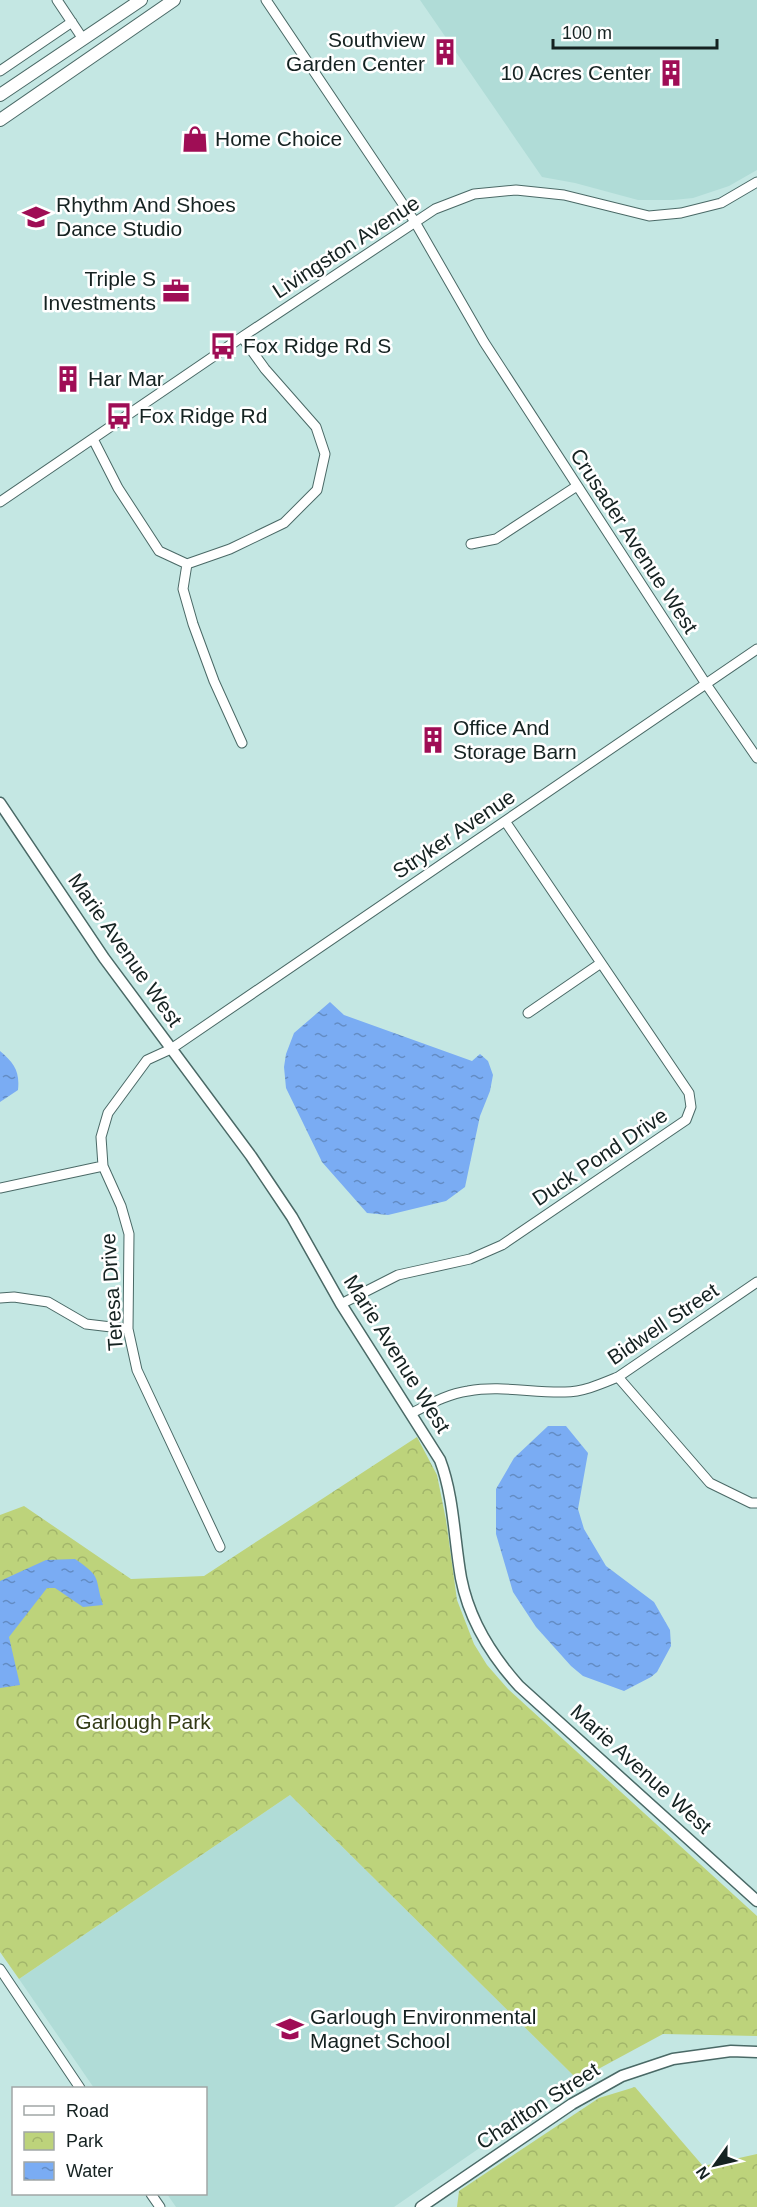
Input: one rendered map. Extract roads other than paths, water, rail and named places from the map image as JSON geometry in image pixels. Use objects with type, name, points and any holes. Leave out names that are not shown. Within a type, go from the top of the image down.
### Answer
[{"type":"main road","points":[[0,95],[141,0]]},
{"type":"main road","points":[[0,120],[174,0]]},
{"type":"main road","points":[[77,67],[83,50],[83,39]]},
{"type":"street","points":[[57,0],[83,39]]},
{"type":"street","name":"Crusader Avenue West","points":[[266,0],[415,222],[484,342],[706,684],[757,758]]},
{"type":"street","points":[[0,71],[72,22]]},
{"type":"street","name":"Livingston Avenue","points":[[0,502],[435,209],[474,194],[516,190],[564,195],[649,216],[681,213],[721,203],[757,182]]},
{"type":"street","points":[[93,439],[118,488],[159,551],[187,564],[230,549],[284,523],[317,490],[325,454],[316,427],[265,369],[242,337]]},
{"type":"street","points":[[471,544],[496,539],[577,486]]},
{"type":"street","points":[[187,564],[183,589],[185,598],[214,681],[242,743]]},
{"type":"street","name":"Stryker Avenue","points":[[171,1049],[757,650]]},
{"type":"street","name":"Marie Avenue West","points":[[0,803],[104,958],[251,1156],[292,1217],[341,1304],[412,1413],[443,1466],[449,1488],[466,1598],[476,1624],[494,1655],[519,1686],[757,1901]]},
{"type":"street","name":"Duck Pond Drive","points":[[341,1304],[398,1275],[470,1259],[502,1245],[686,1120],[691,1107],[689,1093],[505,821]]},
{"type":"street","points":[[528,1013],[601,963]]},
{"type":"street","name":"Teresa Drive","points":[[171,1049],[147,1060],[108,1113],[101,1137],[103,1166],[121,1206],[129,1234],[128,1329],[137,1370],[220,1547]]},
{"type":"street","points":[[0,1188],[103,1166]]},
{"type":"street","name":"Bidwell Street","points":[[412,1413],[439,1399],[468,1391],[495,1389],[566,1392],[593,1387],[618,1377],[757,1282]]},
{"type":"street","points":[[0,1298],[14,1297],[48,1302],[86,1324],[128,1329]]},
{"type":"street","points":[[618,1377],[710,1483],[751,1503],[757,1503]]},
{"type":"street","points":[[0,1969],[79,2087]]},
{"type":"street","name":"Charlton Street","points":[[421,2207],[572,2104],[622,2076],[673,2059],[730,2051],[757,2052]]},
{"type":"water","points":[[330,1002],[344,1015],[472,1061],[480,1054],[488,1061],[493,1075],[490,1091],[480,1116],[465,1187],[446,1201],[388,1215],[367,1213],[322,1162],[286,1088],[284,1067],[294,1033]]},
{"type":"water","points":[[0,1051],[15,1068],[18,1090],[0,1102]]},
{"type":"water","points":[[548,1426],[566,1426],[588,1453],[578,1509],[584,1529],[606,1566],[654,1602],[670,1630],[671,1646],[657,1672],[624,1691],[583,1676],[536,1627],[513,1592],[496,1534],[496,1489],[514,1458]]},
{"type":"water","points":[[75,1559],[94,1575],[103,1605],[83,1607],[55,1588],[47,1588],[9,1637],[20,1685],[0,1688],[0,1581],[46,1560]]},
{"type":"place","name":"Southview Garden Center","points":[[445,52]]},
{"type":"place","name":"10 Acres Center","points":[[671,73]]},
{"type":"place","name":"Home Choice","points":[[195,139]]},
{"type":"place","name":"Rhythm And Shoes Dance Studio","points":[[36,217]]},
{"type":"place","name":"Triple S Investments","points":[[176,291]]},
{"type":"place","name":"Fox Ridge Rd S","points":[[223,346]]},
{"type":"place","name":"Har Mar","points":[[68,379]]},
{"type":"place","name":"Fox Ridge Rd","points":[[119,416]]},
{"type":"place","name":"Office And Storage Barn","points":[[433,740]]},
{"type":"place","name":"Garlough Environmental Magnet School","points":[[290,2029]]},
{"type":"park label","name":"Garlough Park","points":[[143,1722]]}]
